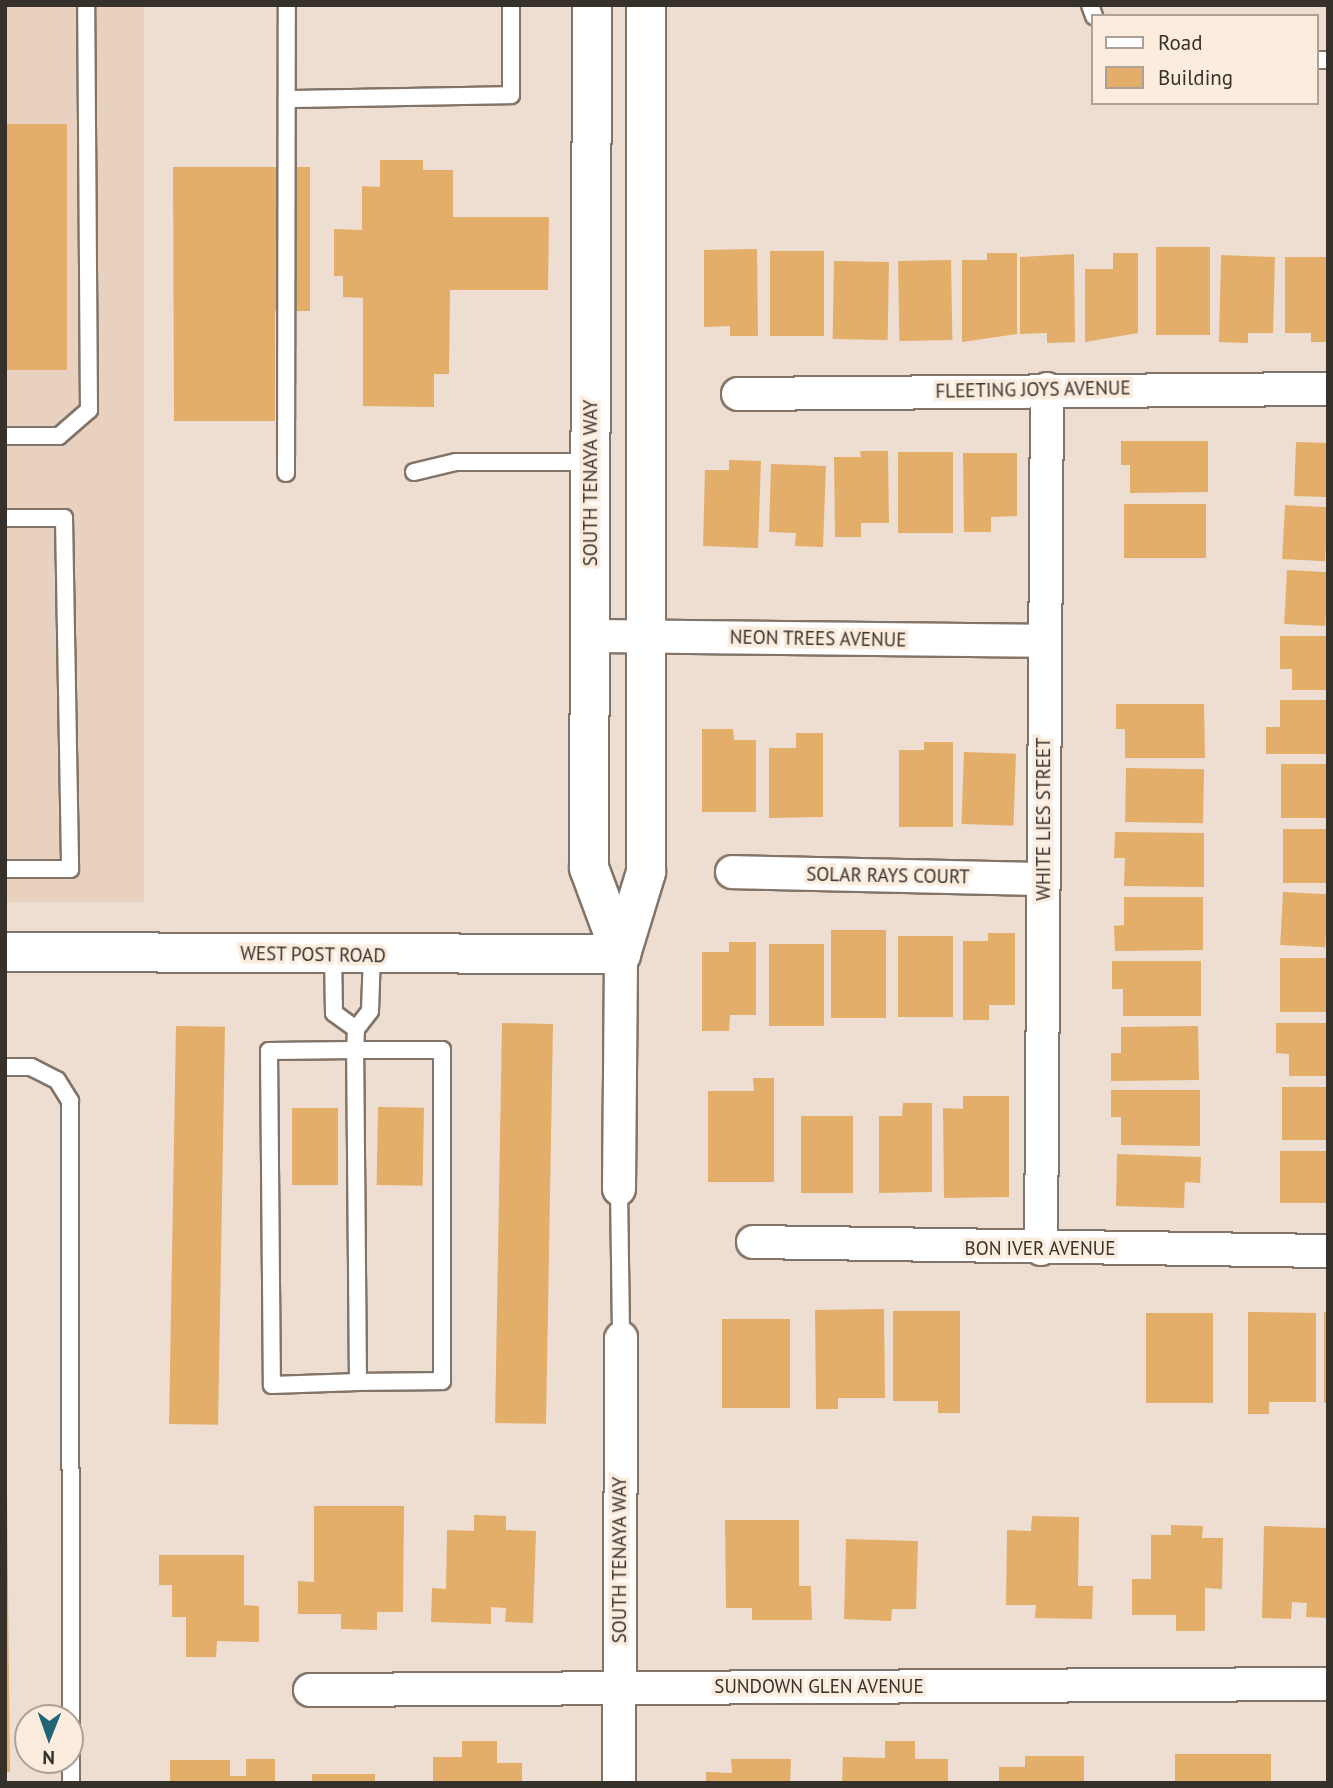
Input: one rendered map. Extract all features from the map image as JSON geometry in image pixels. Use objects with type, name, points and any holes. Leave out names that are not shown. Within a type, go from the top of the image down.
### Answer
[{"type":"street","name":"SOUTH TENAYA WAY","points":[[592,5],[589,868],[621,954]]},
{"type":"street","name":"SOUTH TENAYA WAY","points":[[619,1189],[621,954],[646,872],[646,5]]},
{"type":"street","name":"FLEETING JOYS AVENUE","points":[[738,394],[1047,389],[1328,389]]},
{"type":"street","name":"WHITE LIES STREET","points":[[1041,1249],[1047,389]]},
{"type":"street","name":"NEON TREES AVENUE","points":[[590,636],[1045,641]]},
{"type":"street","name":"SOLAR RAYS COURT","points":[[732,872],[1044,879]]},
{"type":"street","name":"WEST POST ROAD","points":[[5,952],[621,954]]},
{"type":"street","name":"BON IVER AVENUE","points":[[753,1242],[1041,1249],[1328,1251]]},
{"type":"street","name":"SOUTH TENAYA WAY","points":[[619,1783],[621,1338]]},
{"type":"street","name":"SUNDOWN GLEN AVENUE","points":[[310,1690],[1328,1684]]},
{"type":"lane","points":[[5,436],[60,436],[89,410],[86,5]]},
{"type":"lane","points":[[286,473],[287,5]]},
{"type":"lane","points":[[287,99],[510,95],[511,5]]},
{"type":"lane","points":[[414,472],[456,462],[591,462]]},
{"type":"lane","points":[[5,518],[64,518],[70,869],[5,869]]},
{"type":"lane","points":[[333,955],[334,1013],[356,1029]]},
{"type":"lane","points":[[358,1382],[355,1050],[356,1029],[370,1011],[372,955]]},
{"type":"lane","points":[[442,1050],[442,1381],[358,1382],[272,1385],[269,1051],[442,1050]]},
{"type":"lane","points":[[5,1067],[31,1068],[57,1080],[70,1101],[71,1783]]},
{"type":"lane","points":[[619,1189],[621,1338]]},
{"type":"shaded area","points":[[5,5],[144,5],[144,902],[5,902]]},
{"type":"building","points":[[5,124],[67,124],[67,370],[5,370]]},
{"type":"building","points":[[380,160],[423,160],[423,170],[453,170],[453,217],[549,217],[548,290],[450,290],[449,374],[434,374],[434,407],[363,406],[363,298],[343,297],[343,276],[334,276],[334,229],[362,230],[362,186],[380,187]]},
{"type":"building","points":[[173,167],[310,167],[310,311],[275,311],[275,421],[174,421]]},
{"type":"building","points":[[1156,247],[1210,247],[1210,335],[1156,335]]},
{"type":"building","points":[[757,249],[758,336],[730,336],[730,326],[704,327],[704,250]]},
{"type":"building","points":[[770,251],[824,251],[824,336],[770,336]]},
{"type":"building","points":[[987,253],[1017,253],[1017,334],[962,342],[962,260],[987,260]]},
{"type":"building","points":[[1113,253],[1138,253],[1138,333],[1085,342],[1085,269],[1113,269]]},
{"type":"building","points":[[1074,254],[1075,342],[1047,343],[1047,333],[1020,334],[1020,257]]},
{"type":"building","points":[[1221,255],[1275,257],[1273,333],[1248,333],[1248,343],[1219,342]]},
{"type":"building","points":[[1285,257],[1328,257],[1328,342],[1311,342],[1311,333],[1285,333]]},
{"type":"building","points":[[951,260],[952,340],[899,341],[898,261]]},
{"type":"building","points":[[834,261],[889,262],[888,340],[833,339]]},
{"type":"building","points":[[1121,441],[1208,441],[1208,492],[1130,493],[1130,465],[1121,465]]},
{"type":"building","points":[[1296,442],[1328,443],[1326,497],[1294,496]]},
{"type":"building","points":[[860,451],[888,451],[889,523],[861,523],[861,537],[835,537],[834,457],[861,457]]},
{"type":"building","points":[[898,452],[953,452],[953,533],[898,533]]},
{"type":"building","points":[[963,453],[1017,453],[1017,516],[991,517],[991,532],[964,532]]},
{"type":"building","points":[[729,460],[761,461],[758,548],[703,546],[705,470],[729,470]]},
{"type":"building","points":[[771,464],[826,466],[823,547],[795,546],[796,533],[769,532]]},
{"type":"building","points":[[1124,504],[1206,504],[1206,558],[1124,558]]},
{"type":"building","points":[[1285,505],[1328,507],[1325,561],[1282,559]]},
{"type":"building","points":[[1287,570],[1328,572],[1325,626],[1284,624]]},
{"type":"building","points":[[1280,636],[1328,636],[1328,690],[1292,690],[1292,669],[1280,669]]},
{"type":"building","points":[[1280,700],[1328,700],[1328,754],[1266,754],[1266,727],[1280,727]]},
{"type":"building","points":[[1116,704],[1204,704],[1205,758],[1125,758],[1125,729],[1116,729]]},
{"type":"building","points":[[702,729],[733,729],[734,740],[756,740],[756,812],[702,812]]},
{"type":"building","points":[[796,733],[823,733],[823,817],[769,818],[769,748],[796,748]]},
{"type":"building","points":[[924,742],[953,742],[953,827],[899,827],[899,750],[924,750]]},
{"type":"building","points":[[964,752],[1016,754],[1013,826],[961,824]]},
{"type":"building","points":[[1281,764],[1328,764],[1328,818],[1281,818]]},
{"type":"building","points":[[1126,768],[1204,769],[1203,823],[1125,822]]},
{"type":"building","points":[[1283,829],[1328,829],[1328,883],[1283,883]]},
{"type":"building","points":[[1115,832],[1204,833],[1204,887],[1124,886],[1125,858],[1114,858]]},
{"type":"building","points":[[1283,892],[1328,894],[1325,947],[1280,945]]},
{"type":"building","points":[[1124,897],[1203,897],[1203,950],[1115,951],[1114,926],[1124,925]]},
{"type":"building","points":[[831,930],[886,930],[886,1018],[831,1018]]},
{"type":"building","points":[[988,933],[1015,933],[1015,1005],[989,1005],[989,1020],[963,1020],[963,941],[988,941]]},
{"type":"building","points":[[898,936],[953,936],[953,1017],[898,1017]]},
{"type":"building","points":[[729,942],[756,942],[756,1015],[730,1015],[729,1031],[702,1031],[702,952],[729,952]]},
{"type":"building","points":[[769,944],[824,944],[824,1026],[769,1026]]},
{"type":"building","points":[[1280,958],[1328,958],[1328,1012],[1280,1012]]},
{"type":"building","points":[[1112,961],[1201,961],[1201,1016],[1123,1016],[1123,989],[1112,989]]},
{"type":"building","points":[[502,1023],[553,1024],[546,1424],[495,1423]]},
{"type":"building","points":[[1276,1023],[1328,1023],[1328,1076],[1289,1076],[1289,1054],[1276,1053]]},
{"type":"building","points":[[176,1026],[225,1027],[218,1425],[169,1424]]},
{"type":"building","points":[[1198,1026],[1199,1080],[1111,1081],[1111,1053],[1121,1053],[1121,1027]]},
{"type":"building","points":[[753,1078],[774,1078],[774,1182],[708,1182],[708,1091],[754,1091]]},
{"type":"building","points":[[1282,1087],[1328,1087],[1328,1140],[1282,1140]]},
{"type":"building","points":[[1111,1090],[1200,1090],[1200,1146],[1121,1145],[1121,1117],[1111,1117]]},
{"type":"building","points":[[963,1096],[1009,1096],[1009,1197],[944,1198],[943,1108],[963,1109]]},
{"type":"building","points":[[903,1103],[932,1103],[932,1192],[879,1193],[879,1116],[902,1116]]},
{"type":"building","points":[[378,1107],[424,1108],[423,1186],[377,1185]]},
{"type":"building","points":[[292,1108],[338,1108],[338,1185],[292,1185]]},
{"type":"building","points":[[801,1116],[853,1116],[853,1193],[801,1193]]},
{"type":"building","points":[[1280,1151],[1328,1151],[1328,1203],[1280,1203]]},
{"type":"building","points":[[1117,1154],[1201,1157],[1200,1183],[1185,1182],[1184,1208],[1116,1206]]},
{"type":"building","points":[[5,1304],[10,1772],[5,1772]]},
{"type":"building","points":[[884,1309],[885,1398],[838,1398],[838,1409],[816,1409],[815,1310]]},
{"type":"building","points":[[893,1311],[960,1311],[960,1413],[938,1413],[938,1401],[893,1401]]},
{"type":"building","points":[[1248,1312],[1316,1313],[1316,1402],[1269,1402],[1269,1414],[1248,1414]]},
{"type":"building","points":[[1324,1312],[1328,1312],[1328,1403],[1324,1403]]},
{"type":"building","points":[[1146,1313],[1213,1313],[1213,1403],[1146,1403]]},
{"type":"building","points":[[722,1319],[790,1319],[790,1408],[722,1408]]},
{"type":"building","points":[[314,1506],[404,1506],[403,1612],[377,1612],[377,1630],[341,1629],[341,1614],[298,1614],[298,1581],[314,1582]]},
{"type":"building","points":[[474,1515],[506,1516],[506,1530],[536,1531],[533,1623],[505,1622],[506,1608],[491,1607],[491,1624],[431,1622],[432,1588],[446,1589],[447,1530],[474,1531]]},
{"type":"building","points":[[1032,1516],[1079,1517],[1078,1586],[1093,1586],[1092,1619],[1035,1618],[1036,1605],[1006,1605],[1007,1530],[1031,1531]]},
{"type":"building","points":[[725,1520],[799,1520],[799,1586],[811,1586],[812,1620],[752,1620],[752,1608],[726,1608]]},
{"type":"building","points":[[1171,1525],[1203,1526],[1202,1538],[1223,1538],[1222,1589],[1205,1588],[1205,1631],[1176,1631],[1176,1615],[1132,1615],[1132,1579],[1151,1579],[1151,1535],[1171,1535]]},
{"type":"building","points":[[1264,1526],[1328,1528],[1328,1618],[1306,1617],[1307,1603],[1292,1602],[1291,1619],[1262,1618]]},
{"type":"building","points":[[846,1539],[918,1541],[916,1609],[892,1609],[891,1621],[844,1619]]},
{"type":"building","points":[[159,1555],[244,1555],[244,1605],[259,1606],[259,1642],[217,1641],[216,1657],[186,1657],[186,1617],[172,1617],[172,1585],[159,1585]]},
{"type":"building","points":[[462,1741],[497,1741],[497,1763],[522,1763],[522,1783],[433,1783],[433,1757],[462,1757]]},
{"type":"building","points":[[885,1741],[915,1741],[915,1759],[948,1759],[948,1783],[842,1783],[843,1757],[885,1758]]},
{"type":"building","points":[[1175,1754],[1271,1754],[1271,1783],[1175,1783]]},
{"type":"building","points":[[1025,1756],[1084,1756],[1084,1783],[999,1783],[999,1767],[1025,1767]]},
{"type":"building","points":[[246,1759],[275,1759],[275,1783],[170,1783],[170,1760],[230,1760],[230,1776],[246,1776]]},
{"type":"building","points":[[731,1759],[791,1759],[790,1783],[706,1783],[706,1772],[732,1773]]},
{"type":"building","points":[[312,1774],[375,1774],[375,1783],[312,1783]]}]
